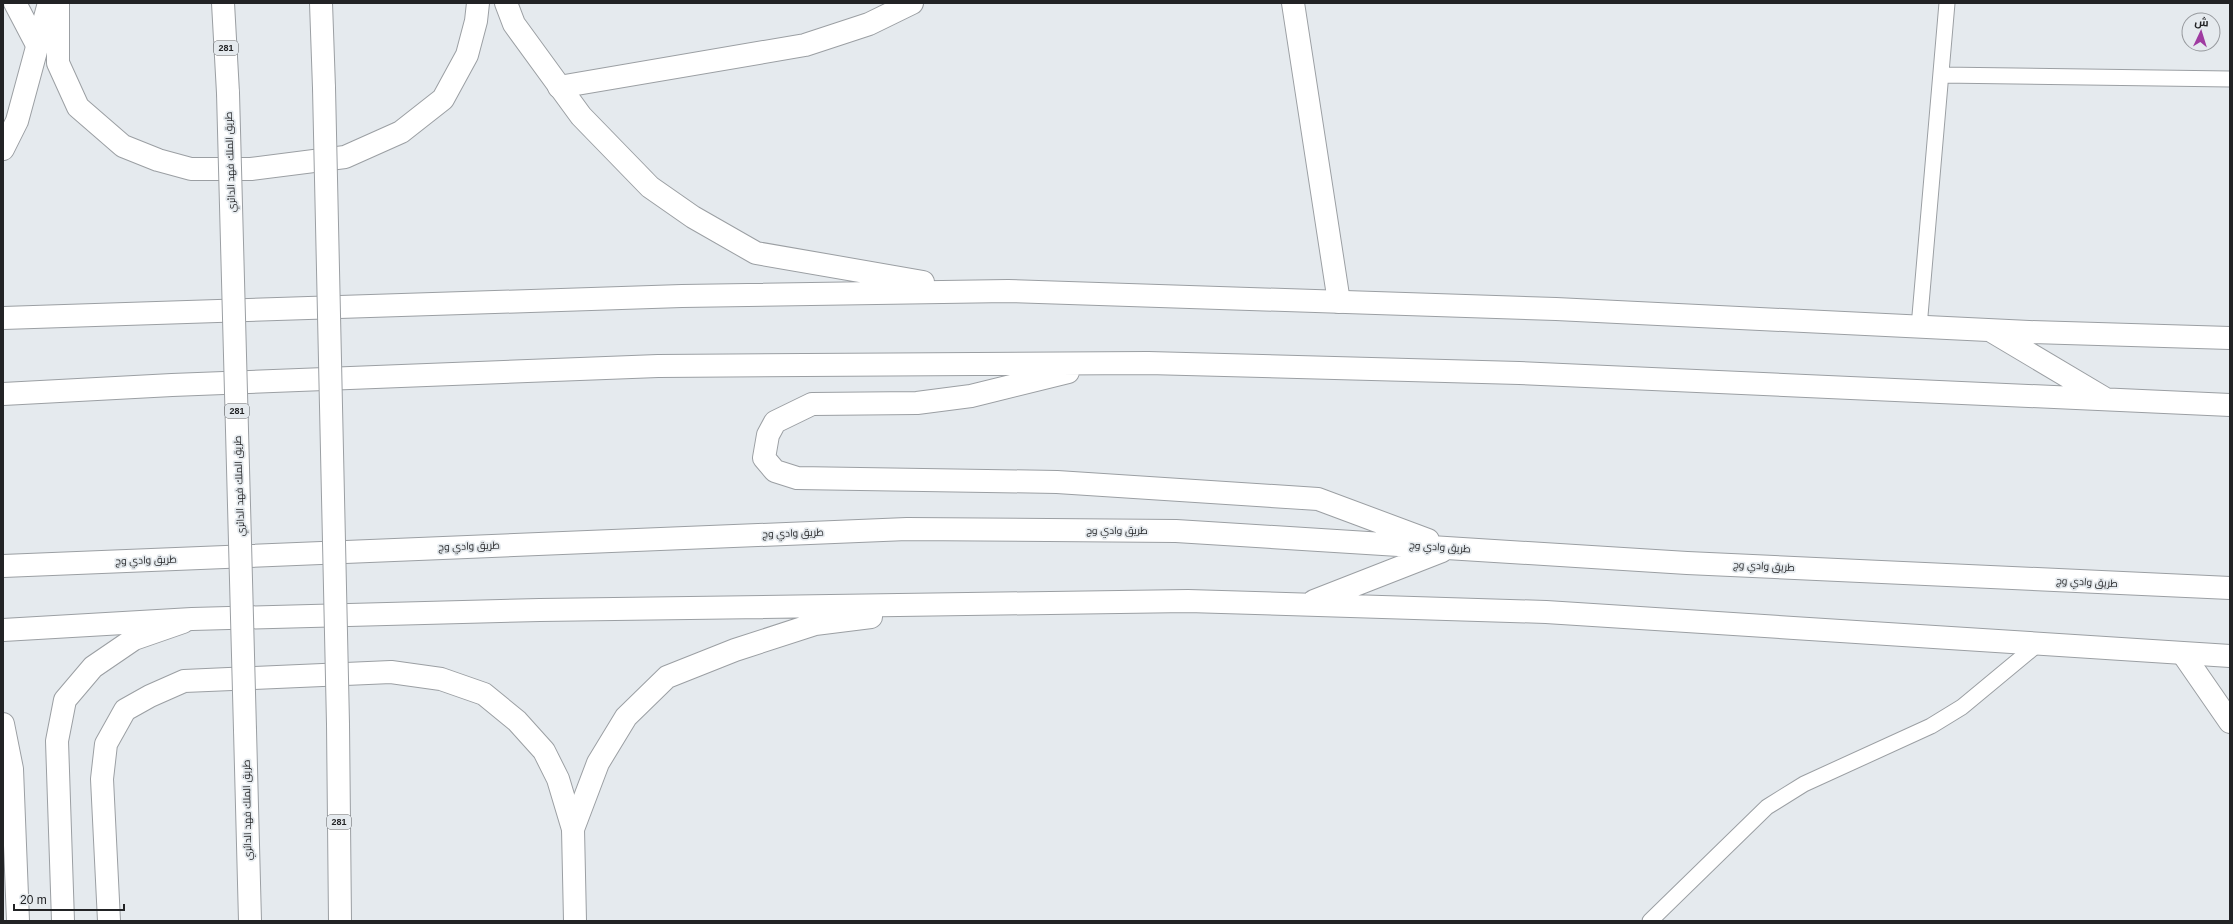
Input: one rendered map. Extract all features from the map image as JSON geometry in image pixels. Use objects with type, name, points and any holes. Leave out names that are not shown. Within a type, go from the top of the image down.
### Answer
[{"type":"main road","points":[[15,3],[37,45]]},
{"type":"main road","points":[[3,149],[17,121],[48,3]]},
{"type":"main road","points":[[58,3],[58,63],[78,107],[123,146],[158,160],[191,169],[251,169],[345,157],[401,132],[443,99],[467,55],[476,21],[478,3]]},
{"type":"main road","name":"طريق الملك فهد الدائري","points":[[223,3],[228,93],[250,921]]},
{"type":"main road","name":"281","points":[[321,3],[338,724],[340,921]]},
{"type":"main road","points":[[506,3],[514,24],[581,116],[650,188],[693,217],[756,253],[976,291]]},
{"type":"main road","points":[[559,87],[804,45],[869,24],[912,3]]},
{"type":"main road","points":[[1293,3],[1339,302]]},
{"type":"main road","points":[[3,318],[674,296],[976,291],[1556,309],[1919,327],[2230,338]]},
{"type":"main road","points":[[1990,330],[2107,400]]},
{"type":"main road","points":[[3,394],[180,385],[658,366],[1148,362],[1519,373],[2230,405]]},
{"type":"main road","points":[[1100,363],[971,396],[917,403],[812,404],[775,422],[768,435],[764,458],[775,471],[797,478],[1057,482],[1318,499],[1448,548]]},
{"type":"main road","name":"طريق وادي وج","points":[[3,566],[907,529],[1176,531],[1679,562],[2230,588]]},
{"type":"main road","points":[[1306,604],[1448,548]]},
{"type":"main road","points":[[3,630],[192,619],[540,610],[1188,601],[1546,612],[2230,656]]},
{"type":"main road","points":[[573,829],[598,763],[626,716],[667,677],[735,650],[815,624],[980,604]]},
{"type":"main road","points":[[64,921],[57,741],[65,700],[93,667],[134,640],[192,619]]},
{"type":"main road","points":[[2183,654],[2230,722]]},
{"type":"main road","points":[[109,921],[102,779],[106,744],[125,710],[150,696],[184,681],[391,672],[442,679],[484,694],[517,721],[544,751],[558,779],[573,829],[575,921]]},
{"type":"main road","points":[[3,724],[12,769],[18,921]]},
{"type":"lane","points":[[1919,327],[1947,3]]},
{"type":"lane","points":[[1941,75],[2230,80]]},
{"type":"lane","points":[[1650,921],[1767,807],[1804,784],[1943,718],[1962,707],[2038,644]]}]
